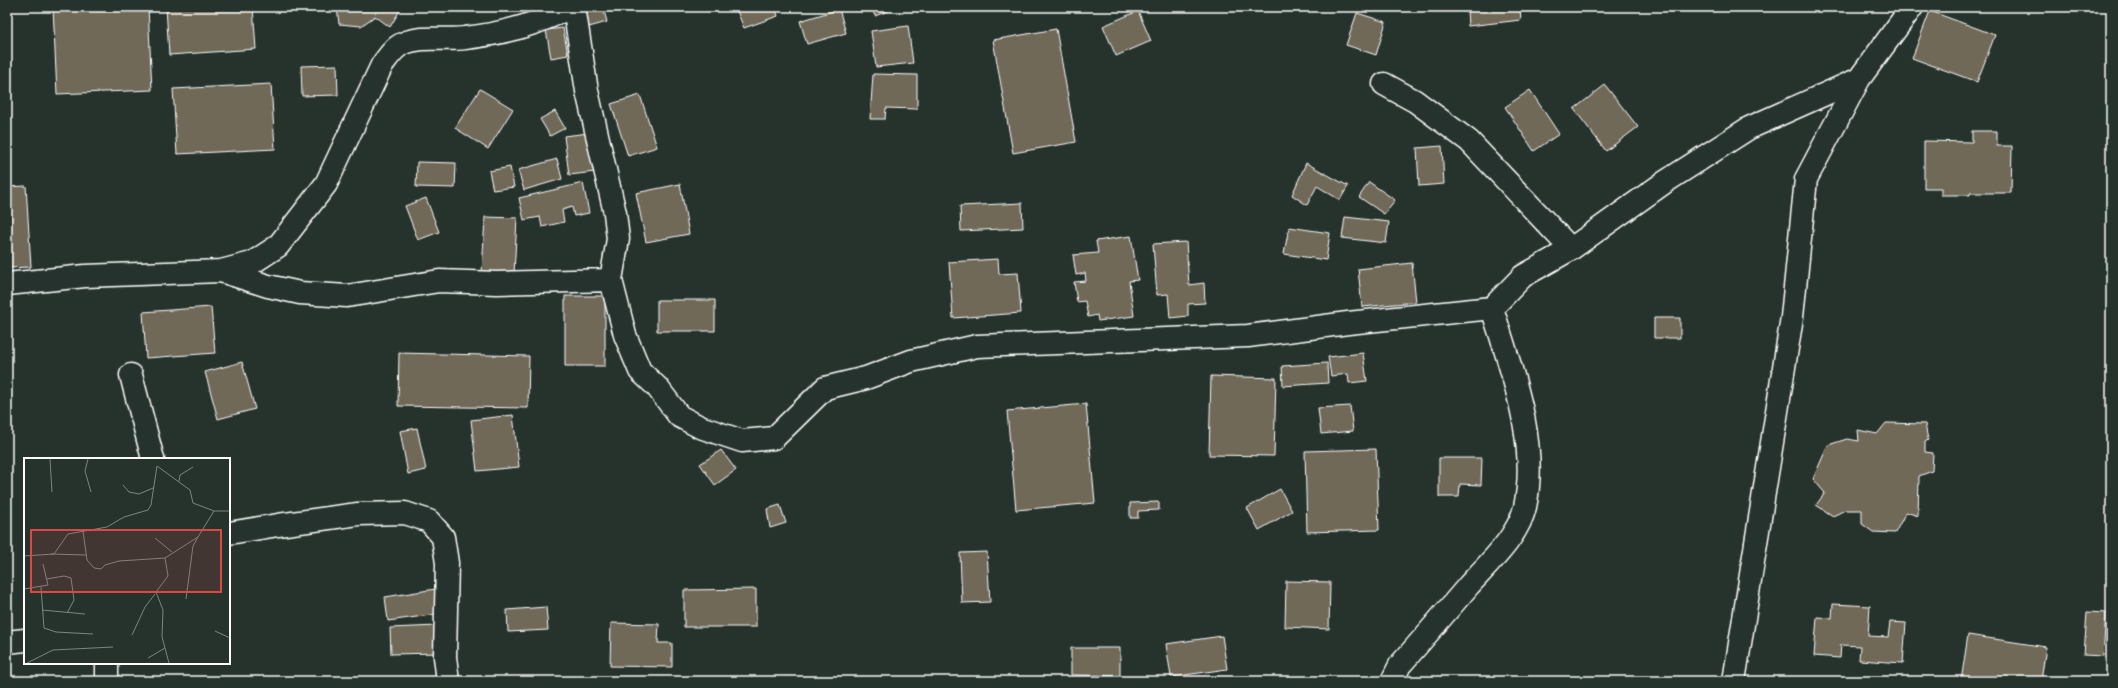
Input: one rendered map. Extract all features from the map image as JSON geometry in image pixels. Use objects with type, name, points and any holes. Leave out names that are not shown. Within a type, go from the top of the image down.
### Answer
[{"type":"street","points":[[7,284],[85,276],[221,271],[252,263],[278,246],[326,184],[382,65],[392,52],[403,43],[419,39],[464,38],[500,31],[549,18],[570,7]]},
{"type":"street","points":[[574,7],[587,91],[615,213],[618,239],[611,280],[625,335],[640,371],[657,387],[679,416],[700,427],[742,441],[774,438],[825,388],[866,378],[911,361],[977,346],[1248,336],[1348,323],[1492,308],[1523,276],[1571,249],[1665,182],[1749,128],[1859,79]]},
{"type":"street","points":[[1734,681],[1792,317],[1806,179],[1859,79],[1912,7]]},
{"type":"street","points":[[1384,84],[1416,101],[1469,141],[1571,249]]},
{"type":"street","points":[[221,271],[268,286],[300,293],[347,296],[439,282],[497,283],[611,280]]},
{"type":"street","points":[[1392,681],[1400,666],[1516,529],[1525,507],[1528,476],[1521,402],[1492,308]]},
{"type":"street","points":[[131,375],[153,458]]},
{"type":"street","points":[[230,533],[358,514],[405,513],[429,520],[443,537],[447,563],[445,657],[448,681]]},
{"type":"street","points":[[7,642],[24,640]]},
{"type":"street","points":[[107,664],[107,681]]},
{"type":"building","points":[[53,7],[148,7],[152,90],[57,94]]},
{"type":"building","points":[[166,7],[253,7],[256,49],[169,55]]},
{"type":"building","points":[[337,7],[402,7],[390,27],[375,16],[361,26],[339,24]]},
{"type":"building","points":[[583,7],[603,7],[607,22],[589,27]]},
{"type":"building","points":[[749,7],[775,7],[778,16],[744,28],[737,11]]},
{"type":"building","points":[[871,7],[898,7],[875,16]]},
{"type":"building","points":[[1455,7],[1537,7],[1520,9],[1521,20],[1468,26],[1467,10],[1455,12]]},
{"type":"building","points":[[839,9],[846,33],[807,44],[800,21]]},
{"type":"building","points":[[1138,11],[1151,41],[1116,56],[1103,26]]},
{"type":"building","points":[[1930,11],[1995,35],[1977,82],[1912,58]]},
{"type":"building","points":[[1357,13],[1386,22],[1376,55],[1346,45]]},
{"type":"building","points":[[908,26],[913,63],[876,67],[871,31]]},
{"type":"building","points":[[563,28],[568,55],[551,58],[546,30]]},
{"type":"building","points":[[1056,29],[1076,142],[1013,153],[993,40]]},
{"type":"building","points":[[337,65],[338,95],[302,96],[301,66]]},
{"type":"building","points":[[873,74],[917,75],[917,109],[886,108],[885,119],[870,119]]},
{"type":"building","points":[[271,84],[275,149],[177,154],[173,89]]},
{"type":"building","points":[[1605,85],[1638,127],[1606,151],[1574,109]]},
{"type":"building","points":[[480,89],[513,109],[488,149],[455,128]]},
{"type":"building","points":[[1530,90],[1559,134],[1534,151],[1505,107]]},
{"type":"building","points":[[640,95],[657,147],[628,156],[611,104]]},
{"type":"building","points":[[555,111],[565,128],[550,136],[540,119]]},
{"type":"building","points":[[1972,131],[1997,131],[1997,146],[2012,146],[2011,193],[1941,195],[1941,188],[1924,188],[1924,141],[1972,142]]},
{"type":"building","points":[[589,133],[595,172],[569,175],[564,136]]},
{"type":"building","points":[[1442,146],[1444,184],[1419,186],[1417,148]]},
{"type":"building","points":[[557,159],[562,179],[524,190],[518,170]]},
{"type":"building","points":[[417,162],[456,163],[455,188],[416,187]]},
{"type":"building","points":[[1306,163],[1348,186],[1340,200],[1317,186],[1307,205],[1292,195]]},
{"type":"building","points":[[510,167],[514,187],[493,190],[489,171]]},
{"type":"building","points":[[1369,182],[1395,200],[1384,214],[1359,197]]},
{"type":"building","points":[[583,183],[589,213],[574,216],[572,207],[562,210],[564,222],[542,227],[540,217],[524,220],[519,198]]},
{"type":"building","points":[[680,184],[689,234],[646,242],[636,193]]},
{"type":"building","points":[[26,186],[31,267],[7,268],[7,187]]},
{"type":"building","points":[[426,198],[439,232],[418,240],[405,206]]},
{"type":"building","points":[[1022,203],[1023,228],[961,231],[960,206]]},
{"type":"building","points":[[485,217],[517,218],[514,274],[482,273]]},
{"type":"building","points":[[1345,217],[1389,222],[1386,243],[1342,238]]},
{"type":"building","points":[[1289,227],[1330,233],[1326,260],[1284,254]]},
{"type":"building","points":[[1131,236],[1138,280],[1129,281],[1134,316],[1098,321],[1097,315],[1088,317],[1085,301],[1077,302],[1074,282],[1086,281],[1085,273],[1076,275],[1073,255],[1098,253],[1096,241]]},
{"type":"building","points":[[1186,242],[1189,285],[1204,283],[1205,303],[1188,304],[1188,316],[1170,318],[1168,294],[1157,295],[1153,244]]},
{"type":"building","points":[[998,259],[999,274],[1018,273],[1021,313],[953,318],[949,262]]},
{"type":"building","points":[[1412,263],[1416,302],[1362,307],[1358,269]]},
{"type":"building","points":[[565,296],[605,296],[605,366],[565,366]]},
{"type":"building","points":[[657,300],[715,300],[715,331],[657,331]]},
{"type":"building","points":[[211,307],[215,353],[146,358],[143,312]]},
{"type":"building","points":[[1654,318],[1680,318],[1680,338],[1654,338]]},
{"type":"building","points":[[399,353],[529,356],[528,408],[398,406]]},
{"type":"building","points":[[1363,353],[1367,381],[1349,383],[1348,374],[1331,376],[1328,357]]},
{"type":"building","points":[[242,362],[255,409],[218,419],[205,372]]},
{"type":"building","points":[[1327,363],[1328,383],[1283,386],[1282,366]]},
{"type":"building","points":[[1211,376],[1276,378],[1274,456],[1209,455]]},
{"type":"building","points":[[1086,404],[1095,503],[1016,510],[1007,411]]},
{"type":"building","points":[[1350,406],[1353,431],[1321,434],[1318,408]]},
{"type":"building","points":[[513,415],[519,467],[477,471],[471,420]]},
{"type":"building","points":[[1886,423],[1925,424],[1928,440],[1925,442],[1925,452],[1933,453],[1932,471],[1919,476],[1918,516],[1906,512],[1895,533],[1873,532],[1862,524],[1862,510],[1845,510],[1833,516],[1816,505],[1825,493],[1813,479],[1828,445],[1847,439],[1859,441],[1858,430],[1877,434]]},
{"type":"building","points":[[417,428],[426,470],[408,474],[400,431]]},
{"type":"building","points":[[1376,449],[1379,530],[1307,532],[1305,451]]},
{"type":"building","points":[[721,450],[736,470],[715,485],[700,464]]},
{"type":"building","points":[[1439,458],[1482,458],[1481,485],[1460,484],[1459,497],[1439,497]]},
{"type":"building","points":[[1280,489],[1292,511],[1259,530],[1247,508]]},
{"type":"building","points":[[1159,502],[1159,510],[1138,511],[1138,518],[1130,518],[1130,503]]},
{"type":"building","points":[[780,505],[786,523],[770,528],[767,509]]},
{"type":"building","points":[[987,552],[990,602],[962,603],[960,553]]},
{"type":"building","points":[[1286,581],[1330,582],[1329,629],[1285,627]]},
{"type":"building","points":[[442,588],[445,613],[388,621],[385,597]]},
{"type":"building","points":[[756,589],[756,627],[684,627],[684,590]]},
{"type":"building","points":[[1833,604],[1870,606],[1868,636],[1888,637],[1890,622],[1906,623],[1903,663],[1859,660],[1860,646],[1841,645],[1840,658],[1814,656],[1817,617],[1832,618]]},
{"type":"building","points":[[546,607],[548,630],[508,632],[507,610]]},
{"type":"building","points":[[2087,612],[2106,613],[2103,656],[2084,655]]},
{"type":"building","points":[[611,623],[659,624],[658,643],[672,643],[672,667],[610,666]]},
{"type":"building","points":[[438,626],[439,653],[391,654],[390,628]]},
{"type":"building","points":[[1968,635],[2046,647],[2041,681],[1961,681]]},
{"type":"building","points":[[1222,636],[1227,669],[1171,677],[1166,644]]},
{"type":"building","points":[[1071,648],[1120,648],[1120,676],[1071,675]]}]
